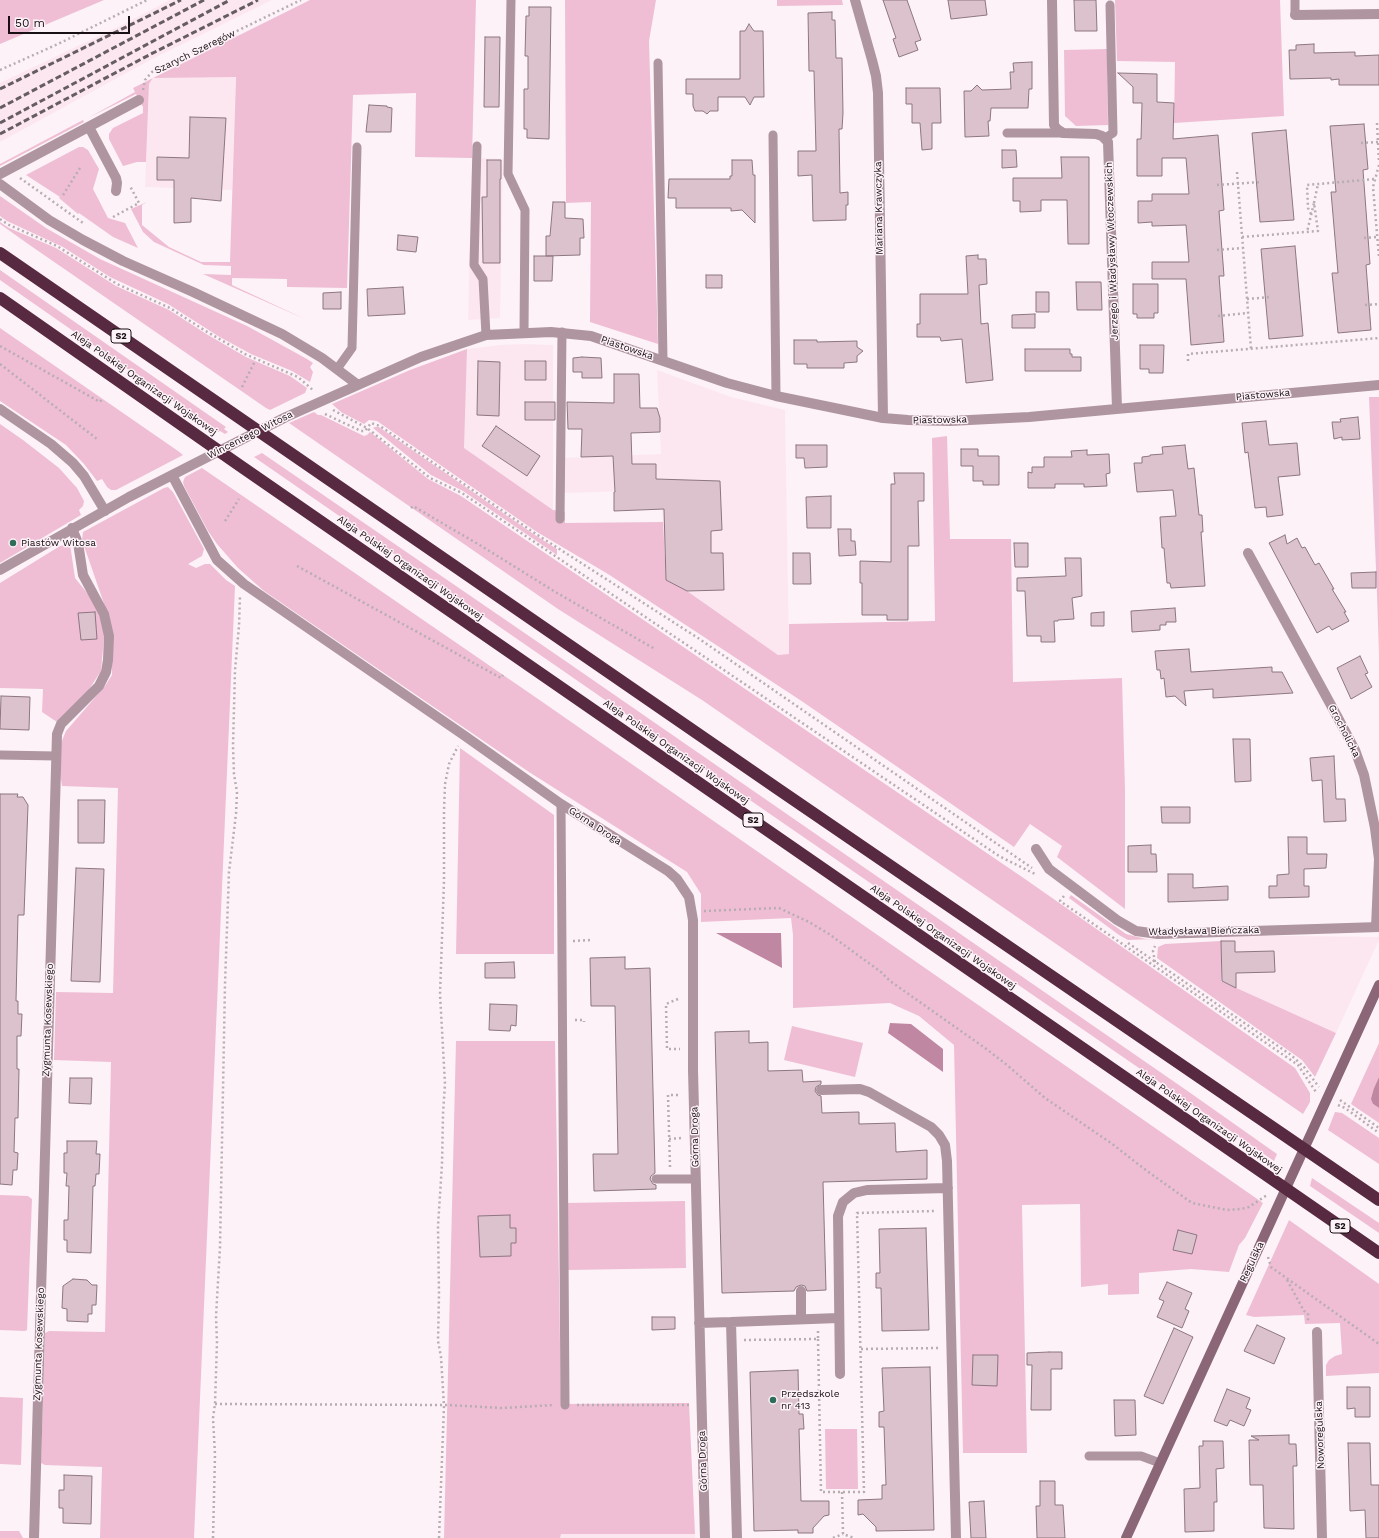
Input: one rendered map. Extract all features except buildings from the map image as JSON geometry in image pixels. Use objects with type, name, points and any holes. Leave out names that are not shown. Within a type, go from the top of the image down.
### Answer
[{"type":"highway","name":"S2","points":[[0,252],[791,798],[1379,1200]]},
{"type":"highway","name":"Aleja Polskiej Organizacji Wojskowej","points":[[0,298],[239,465],[1379,1252]]},
{"type":"street","name":"Mariana Krawczyka","points":[[855,0],[876,76],[878,93],[882,418]]},
{"type":"street","points":[[1052,0],[1054,125],[1063,133],[1096,134],[1105,138]]},
{"type":"street","points":[[1295,15],[1379,14]]},
{"type":"street","points":[[0,174],[140,100]]},
{"type":"street","points":[[89,127],[116,178],[118,183],[116,191]]},
{"type":"street","name":"Jerzego i Władysławy Włoczewskich","points":[[1105,138],[1108,142],[1117,408]]},
{"type":"street","points":[[0,184],[49,220],[96,248],[259,322],[299,344],[358,385]]},
{"type":"street","name":"Piastowska","points":[[513,333],[562,332],[591,336],[727,382],[776,396],[882,418],[908,420],[950,421],[1029,417],[1379,385]]},
{"type":"street","name":"Wincentego Witosa","points":[[0,570],[72,528],[276,421],[421,357],[486,335],[513,333]]},
{"type":"street","points":[[0,409],[51,444],[69,459],[84,476],[105,511]]},
{"type":"street","name":"Górna Droga","points":[[172,475],[217,560],[244,584],[466,736],[561,804],[668,871],[677,879],[689,897],[692,911],[693,1070],[705,1538]]},
{"type":"street","name":"Zygmunta Kosewskiego","points":[[34,1538],[57,734],[61,724],[99,686],[106,672],[108,660],[108,636],[104,614],[83,575],[78,542],[72,528]]},
{"type":"street","name":"Grocholicka","points":[[1248,553],[1338,718],[1354,750],[1364,775],[1376,828],[1379,859],[1377,927]]},
{"type":"street","name":"Władysława Bieńczaka","points":[[1036,848],[1049,869],[1117,920],[1136,931],[1158,934],[1377,927]]},
{"type":"street","name":"Regulska","points":[[1126,1538],[1379,985]]},
{"type":"street","points":[[821,1090],[860,1090],[869,1092],[931,1127],[942,1140],[946,1150],[956,1538]]},
{"type":"street","points":[[840,1374],[838,1318],[838,1216],[843,1202],[854,1193],[867,1190],[948,1188]]},
{"type":"street","points":[[801,1291],[801,1319]]},
{"type":"street","points":[[699,1323],[838,1318]]},
{"type":"street","points":[[731,1322],[737,1538]]},
{"type":"street","name":"Noworegulska","points":[[1317,1332],[1322,1538]]},
{"type":"lane","points":[[511,0],[508,174],[525,210],[524,332]]},
{"type":"lane","points":[[1295,0],[1295,15]]},
{"type":"lane","points":[[1105,138],[1113,133],[1110,5]]},
{"type":"lane","points":[[658,63],[663,360]]},
{"type":"lane","points":[[1007,133],[1063,133]]},
{"type":"lane","points":[[773,135],[776,396]]},
{"type":"lane","points":[[477,146],[474,265],[483,279],[486,335]]},
{"type":"lane","points":[[337,369],[352,348],[358,148]]},
{"type":"lane","points":[[560,519],[562,332]]},
{"type":"lane","points":[[0,755],[56,756]]},
{"type":"lane","points":[[561,804],[564,1405]]},
{"type":"lane","points":[[656,1179],[696,1179]]},
{"type":"lane","points":[[1089,1456],[1141,1456],[1160,1463]]},
{"type":"path","points":[[0,70],[58,44],[148,0]]},
{"type":"path","name":"Szarych Szeregów","points":[[140,100],[145,80],[152,72],[301,0]]},
{"type":"path","points":[[1377,123],[1379,162]]},
{"type":"path","points":[[1361,143],[1378,142]]},
{"type":"path","points":[[1379,165],[1373,187],[1379,257]]},
{"type":"path","points":[[63,195],[80,168]]},
{"type":"path","points":[[1237,172],[1250,350]]},
{"type":"path","points":[[1311,214],[1308,208],[1307,185],[1375,179]]},
{"type":"path","points":[[25,182],[84,224]]},
{"type":"path","points":[[1217,185],[1261,182]]},
{"type":"path","points":[[1307,232],[1318,184]]},
{"type":"path","points":[[113,216],[139,203],[130,185]]},
{"type":"path","points":[[1242,237],[1318,231],[1314,203]]},
{"type":"path","points":[[0,219],[9,226],[57,246],[118,284],[170,308],[204,330],[246,354],[298,377],[315,392]]},
{"type":"path","points":[[1364,238],[1377,237]]},
{"type":"path","points":[[1217,250],[1243,248]]},
{"type":"path","points":[[1247,299],[1270,297]]},
{"type":"path","points":[[1365,305],[1379,304]]},
{"type":"path","points":[[1218,316],[1248,314]]},
{"type":"path","points":[[1188,361],[1188,354],[1379,338]]},
{"type":"path","points":[[0,346],[100,402],[102,399]]},
{"type":"path","points":[[242,387],[255,361]]},
{"type":"path","points":[[0,364],[97,439]]},
{"type":"path","points":[[314,404],[321,412],[361,431],[365,431],[367,428],[371,423],[380,426],[536,534],[705,642],[1042,877],[999,856],[462,493],[430,478],[367,428],[331,409]]},
{"type":"path","points":[[224,521],[239,499]]},
{"type":"path","points":[[411,508],[413,506],[483,547],[557,594],[655,649]]},
{"type":"path","points":[[297,566],[501,678],[503,675]]},
{"type":"path","points":[[213,1538],[215,1455],[213,1418],[215,1404],[228,905],[237,792],[234,774],[233,746],[235,670],[239,626],[240,591],[244,584]]},
{"type":"path","points":[[439,1538],[444,1406],[438,1341],[439,1219],[442,1164],[442,1114],[445,1084],[440,994],[444,881],[444,804],[445,784],[449,764],[456,749],[466,736]]},
{"type":"path","points":[[1058,892],[1070,901]]},
{"type":"path","points":[[1067,893],[1060,900],[1298,1065],[1317,1094]]},
{"type":"path","points":[[692,911],[779,908],[822,930],[881,972],[890,982],[990,1052],[1045,1098],[1111,1143],[1192,1203],[1227,1210],[1241,1209],[1258,1202],[1267,1196],[1270,1190]]},
{"type":"path","points":[[1127,942],[1291,1055],[1304,1067],[1320,1088]]},
{"type":"path","points":[[1155,962],[1153,951],[1158,942]]},
{"type":"path","points":[[678,999],[666,1004],[666,1034],[667,1049],[680,1049]]},
{"type":"path","points":[[670,1169],[668,1096],[681,1095]]},
{"type":"path","points":[[1337,1098],[1379,1128]]},
{"type":"path","points":[[1334,1104],[1345,1108],[1379,1133]]},
{"type":"path","points":[[669,1138],[682,1138]]},
{"type":"path","points":[[1267,1251],[1271,1267],[1379,1344]]},
{"type":"path","points":[[1286,1278],[1304,1311],[1308,1313],[1308,1324]]},
{"type":"path","points":[[732,1340],[818,1339],[818,1319]]},
{"type":"path","points":[[861,1349],[942,1348]]},
{"type":"path","points":[[215,1404],[502,1408],[564,1405],[702,1405]]},
{"type":"path","points":[[842,1492],[843,1534]]},
{"type":"path","points":[[832,1538],[843,1534],[854,1538]]},
{"type":"shaded area","points":[[0,0],[104,0],[0,44]]},
{"type":"shaded area","points":[[170,0],[272,0],[152,59],[0,142],[0,83],[124,24]]},
{"type":"shaded area","points":[[310,0],[476,0],[472,158],[415,157],[416,93],[353,95],[347,288],[287,287],[287,279],[232,278],[232,285],[305,319],[203,274],[231,275],[231,266],[204,265],[154,242],[143,232],[131,209],[147,202],[142,205],[142,225],[169,247],[201,262],[230,262],[236,77],[153,78]]},
{"type":"shaded area","points":[[565,0],[656,0],[649,41],[658,344],[590,322],[591,202],[566,203]]},
{"type":"shaded area","points":[[777,0],[842,0],[843,5],[777,6]]},
{"type":"shaded area","points":[[1115,0],[1280,0],[1284,116],[1174,123],[1175,62],[1117,61]]},
{"type":"shaded area","points":[[237,35],[232,190],[145,187],[149,84],[153,78]]},
{"type":"shaded area","points":[[1107,49],[1108,125],[1076,126],[1065,116],[1064,50]]},
{"type":"shaded area","points":[[153,78],[149,84],[146,162],[137,162],[123,166],[109,139],[109,134],[113,128],[143,113],[143,107],[136,94],[88,118],[135,92],[133,88]]},
{"type":"shaded area","points":[[83,120],[84,122],[0,166],[0,164]]},
{"type":"shaded area","points":[[79,147],[83,147],[88,150],[99,169],[93,189],[108,218],[125,223],[138,248],[113,237],[79,213],[78,214],[59,198],[60,197],[26,175]]},
{"type":"shaded area","points":[[472,158],[503,159],[500,318],[468,320]]},
{"type":"shaded area","points":[[0,196],[46,228],[100,259],[247,326],[307,359],[313,363],[310,367],[313,372],[310,382],[292,371],[251,354],[218,336],[168,304],[110,277],[63,247],[7,221],[0,216]]},
{"type":"shaded area","points":[[0,222],[9,228],[56,248],[116,286],[169,310],[246,357],[290,376],[307,388],[305,393],[270,410],[266,408],[31,246],[0,224]]},
{"type":"shaded area","points":[[0,270],[226,427],[224,429],[228,432],[225,434],[220,431],[218,432],[0,280]]},
{"type":"shaded area","points":[[0,328],[183,455],[116,490],[111,490],[107,487],[102,479],[97,481],[84,464],[66,445],[0,401]]},
{"type":"shaded area","points":[[525,344],[553,345],[553,510],[463,448],[467,349]]},
{"type":"shaded area","points":[[467,349],[464,448],[553,510],[565,512],[565,523],[663,522],[666,580],[687,591],[778,655],[789,654],[789,624],[935,621],[932,438],[947,436],[950,539],[1011,539],[1013,682],[1122,678],[1125,790],[1125,909],[1057,857],[1062,846],[1030,824],[1014,847],[803,702],[608,574],[537,532],[377,421],[369,420],[364,424],[341,412],[332,404],[410,370]]},
{"type":"shaded area","points":[[657,370],[731,397],[785,410],[789,654],[778,655],[687,591],[666,580],[662,508],[623,491],[564,493],[563,458],[661,454]]},
{"type":"shaded area","points":[[1369,397],[1379,397],[1379,654],[1377,594]]},
{"type":"shaded area","points":[[314,412],[364,436],[370,432],[428,479],[461,496],[1025,879],[1295,1068],[1310,1093],[1310,1102],[1303,1114],[702,700],[558,609],[289,423]]},
{"type":"shaded area","points":[[0,424],[59,468],[77,488],[84,501],[83,506],[79,510],[81,515],[0,563]]},
{"type":"shaded area","points":[[379,427],[557,549],[557,555],[463,491],[431,475],[373,428]]},
{"type":"shaded area","points":[[262,453],[1189,1092],[1277,1154],[1274,1161],[254,457]]},
{"type":"shaded area","points":[[202,468],[541,701],[1263,1203],[1245,1238],[1239,1245],[1229,1272],[1191,1269],[1139,1273],[1139,1294],[1108,1295],[1108,1284],[1081,1287],[1080,1204],[1022,1205],[1027,1453],[963,1453],[954,1045],[919,1016],[890,1003],[793,1008],[793,935],[791,918],[701,922],[701,894],[687,872],[529,772],[264,591],[238,568],[217,544],[208,531],[184,486],[183,482],[185,477]]},
{"type":"shaded area","points":[[168,487],[173,492],[204,549],[202,556],[188,564],[196,568],[205,564],[210,564],[226,580],[235,586],[194,1538],[100,1538],[102,1467],[45,1465],[41,1463],[45,1333],[49,1331],[105,1332],[111,1062],[54,1060],[56,992],[113,993],[118,788],[62,786],[59,766],[61,743],[66,731],[105,686],[112,675],[111,624],[82,540],[83,532]]},
{"type":"shaded area","points":[[70,544],[75,578],[99,610],[104,627],[104,637],[101,671],[88,691],[57,722],[42,712],[43,689],[0,688],[0,583],[60,546]]},
{"type":"shaded area","points":[[460,748],[554,815],[554,954],[456,954]]},
{"type":"shaded area","points":[[1071,895],[1126,934],[1146,939],[1156,939],[1128,940],[1069,898]]},
{"type":"shaded area","points":[[716,933],[781,933],[782,968]]},
{"type":"shaded area","points":[[1219,935],[1379,937],[1379,940],[1336,1033],[1221,981],[1221,941]]},
{"type":"shaded area","points":[[1221,941],[1221,981],[1336,1033],[1315,1077],[1302,1060],[1157,958],[1158,947],[1165,944]]},
{"type":"shaded area","points":[[890,1023],[911,1024],[943,1049],[943,1072],[888,1033]]},
{"type":"shaded area","points":[[792,1026],[863,1043],[855,1077],[784,1060]]},
{"type":"shaded area","points":[[456,1041],[555,1041],[561,1404],[689,1403],[695,1534],[561,1534],[560,1538],[444,1538]]},
{"type":"shaded area","points":[[1379,1043],[1379,1077],[1374,1088],[1373,1104],[1379,1108],[1379,1123],[1351,1104]]},
{"type":"shaded area","points":[[1379,1077],[1379,1108],[1373,1104],[1371,1099]]},
{"type":"shaded area","points":[[1335,1112],[1342,1113],[1379,1138],[1379,1164],[1328,1130]]},
{"type":"shaded area","points":[[1312,1178],[1379,1223],[1379,1233],[1310,1186]]},
{"type":"shaded area","points":[[0,1195],[28,1196],[32,1199],[27,1330],[25,1331],[0,1330]]},
{"type":"shaded area","points":[[685,1201],[686,1268],[568,1270],[566,1203]]},
{"type":"shaded area","points":[[1289,1220],[1379,1284],[1379,1373],[1326,1376],[1326,1365],[1329,1360],[1342,1354],[1340,1323],[1305,1324],[1304,1315],[1254,1317],[1246,1315]]},
{"type":"shaded area","points":[[0,1397],[23,1398],[21,1465],[0,1464]]},
{"type":"shaded area","points":[[825,1429],[857,1429],[858,1489],[826,1489]]},
{"type":"shaded area","points":[[0,1531],[19,1531],[23,1538],[0,1538]]},
{"type":"shaded area","points":[[560,1534],[695,1534],[695,1538],[560,1538]]},
{"type":"railway","points":[[0,89],[181,0]]},
{"type":"railway","points":[[0,108],[204,0]]},
{"type":"railway","points":[[0,123],[230,0]]},
{"type":"railway","points":[[0,134],[149,55],[258,0]]},
{"type":"place","name":"Piastów Witosa","points":[[13,543]]},
{"type":"place","name":"Przedszkole nr 413","points":[[773,1400]]}]
